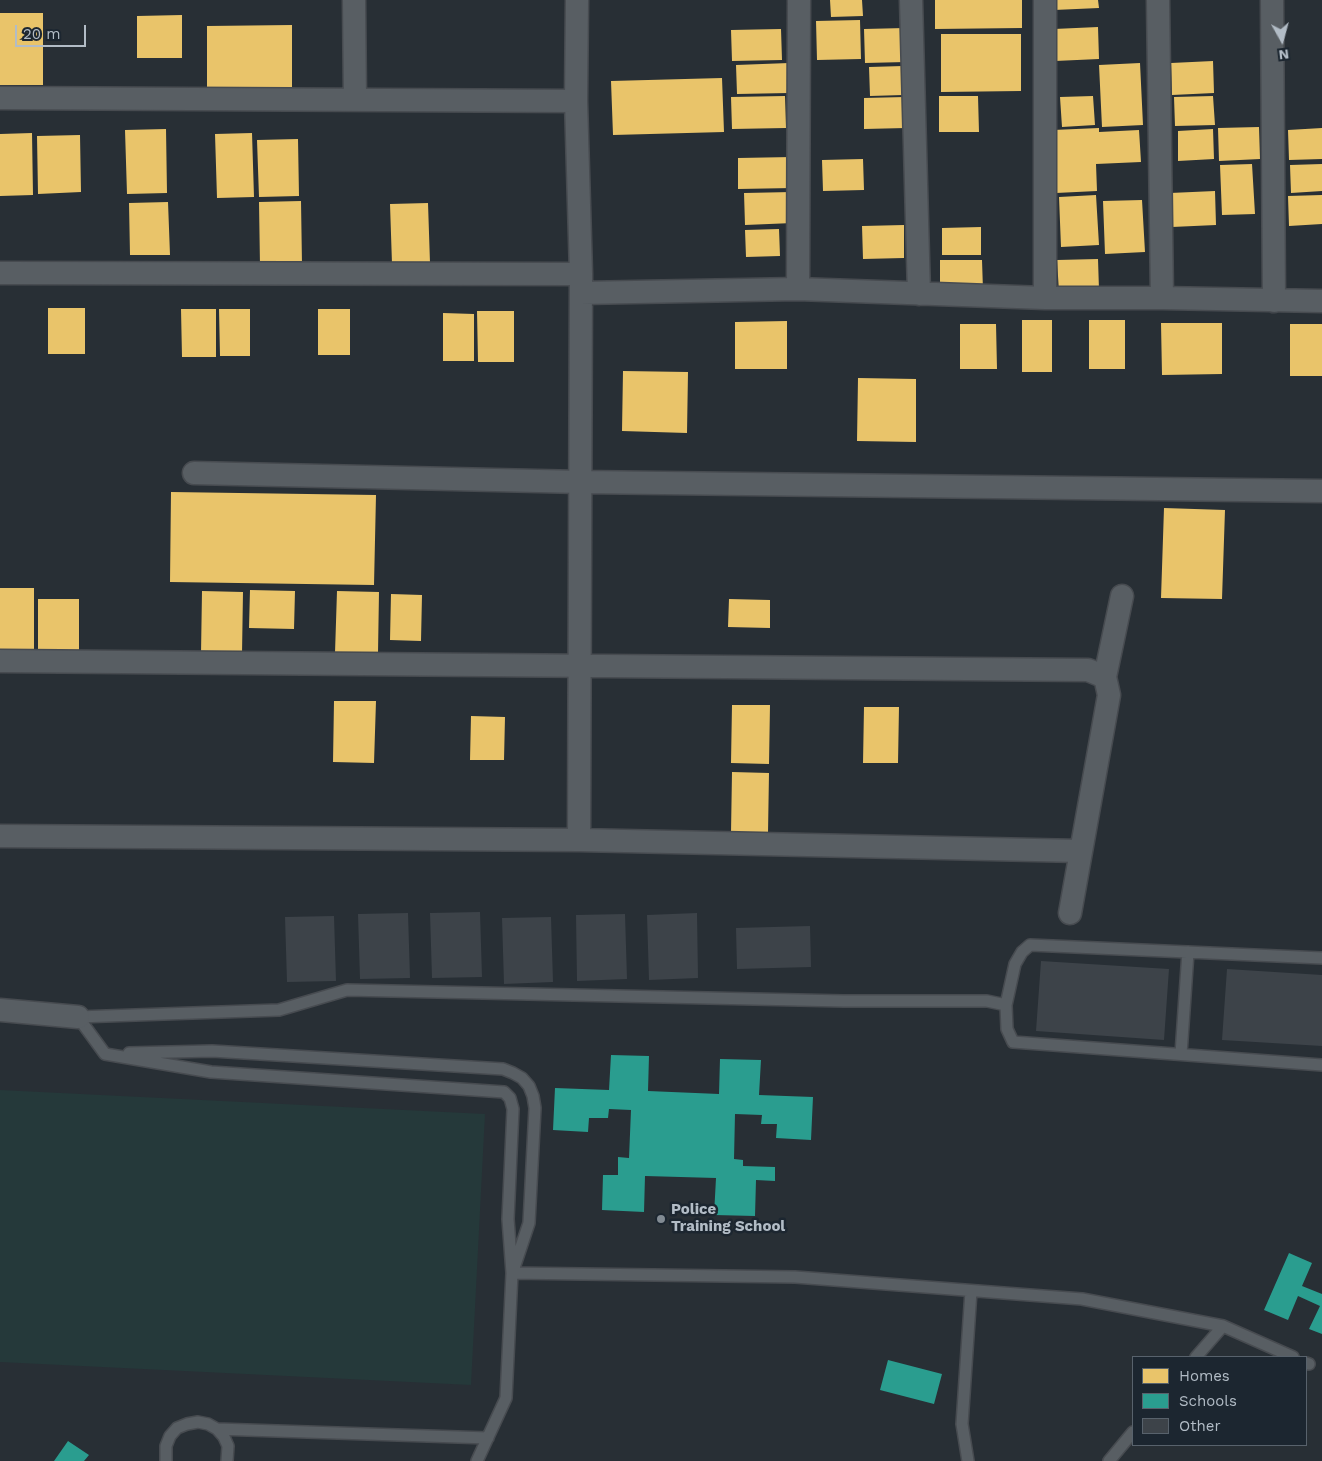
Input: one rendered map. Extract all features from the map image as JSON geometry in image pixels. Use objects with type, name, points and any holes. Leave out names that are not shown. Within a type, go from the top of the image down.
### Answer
[{"type":"street","points":[[354,0],[355,100]]},
{"type":"street","points":[[577,0],[576,101],[581,283],[579,840]]},
{"type":"street","points":[[798,0],[798,289]]},
{"type":"street","points":[[911,0],[919,294]]},
{"type":"street","points":[[1045,0],[1045,298]]},
{"type":"street","points":[[1158,0],[1162,298]]},
{"type":"street","points":[[1272,0],[1274,301]]},
{"type":"street","points":[[0,98],[576,101]]},
{"type":"street","points":[[0,273],[581,283],[1045,298],[1322,301]]},
{"type":"street","points":[[194,473],[581,482],[1322,491]]},
{"type":"street","points":[[1070,913],[1109,695],[1105,678],[1122,596]]},
{"type":"street","points":[[0,661],[1088,670],[1105,678]]},
{"type":"street","points":[[0,836],[579,840],[1080,851]]},
{"type":"street","points":[[0,1010],[78,1017]]},
{"type":"lane","points":[[1322,958],[1030,945],[1022,952],[1015,964],[1006,1005],[1007,1029],[1013,1042],[1322,1065]]},
{"type":"lane","points":[[1181,1054],[1188,952]]},
{"type":"lane","points":[[78,1017],[279,1010],[348,990],[834,1001],[987,1001],[1006,1005]]},
{"type":"lane","points":[[78,1017],[105,1054],[211,1072],[504,1092],[510,1098],[513,1109],[508,1219],[512,1273],[506,1398],[478,1461]]},
{"type":"lane","points":[[105,1054],[212,1051],[503,1070],[513,1073],[522,1078],[529,1086],[535,1108],[529,1223],[512,1273]]},
{"type":"lane","points":[[512,1273],[796,1278],[1082,1299],[1223,1326],[1291,1356]]},
{"type":"lane","points":[[968,1461],[962,1424],[971,1291]]},
{"type":"lane","points":[[1197,1356],[1223,1326]]},
{"type":"lane","points":[[166,1461],[166,1446],[170,1436],[177,1428],[198,1422],[208,1424],[217,1429],[224,1437],[228,1446],[227,1461]]},
{"type":"lane","points":[[217,1429],[488,1438]]},
{"type":"lane","points":[[1109,1461],[1132,1433]]},
{"type":"green space","points":[[0,1090],[485,1114],[471,1385],[0,1362]]},
{"type":"building: Homes","points":[[830,0],[862,0],[863,16],[831,17]]},
{"type":"building: Homes","points":[[935,0],[1022,0],[1022,28],[935,29]]},
{"type":"building: Homes","points":[[1054,0],[1098,0],[1099,8],[1054,10]]},
{"type":"building: Homes","points":[[0,13],[43,13],[43,85],[0,85]]},
{"type":"building: Homes","points":[[182,15],[182,58],[137,58],[137,16]]},
{"type":"building: Homes","points":[[860,20],[861,59],[817,60],[816,21]]},
{"type":"building: Homes","points":[[292,25],[292,92],[207,93],[207,26]]},
{"type":"building: Homes","points":[[1098,27],[1099,59],[1055,61],[1054,29]]},
{"type":"building: Homes","points":[[905,28],[906,62],[865,63],[864,29]]},
{"type":"building: Homes","points":[[781,29],[782,60],[732,61],[731,30]]},
{"type":"building: Homes","points":[[941,34],[1021,34],[1021,91],[941,92]]},
{"type":"building: Homes","points":[[1213,61],[1214,93],[1172,95],[1171,63]]},
{"type":"building: Homes","points":[[789,63],[789,93],[737,94],[736,65]]},
{"type":"building: Homes","points":[[1140,63],[1143,125],[1102,127],[1099,65]]},
{"type":"building: Homes","points":[[903,66],[903,95],[870,96],[869,67]]},
{"type":"building: Homes","points":[[722,78],[724,132],[613,135],[611,81]]},
{"type":"building: Homes","points":[[785,96],[786,128],[732,129],[731,97]]},
{"type":"building: Homes","points":[[939,96],[978,96],[979,132],[939,132]]},
{"type":"building: Homes","points":[[1093,96],[1095,125],[1062,127],[1060,97]]},
{"type":"building: Homes","points":[[1213,96],[1215,125],[1175,126],[1174,97]]},
{"type":"building: Homes","points":[[905,97],[906,128],[864,129],[864,98]]},
{"type":"building: Homes","points":[[1259,127],[1260,159],[1219,161],[1218,128]]},
{"type":"building: Homes","points":[[1099,128],[1099,132],[1139,130],[1141,162],[1096,164],[1097,191],[1056,193],[1053,130]]},
{"type":"building: Homes","points":[[1322,128],[1322,159],[1289,160],[1288,130]]},
{"type":"building: Homes","points":[[166,129],[167,193],[127,194],[125,130]]},
{"type":"building: Homes","points":[[1213,129],[1214,159],[1178,161],[1178,131]]},
{"type":"building: Homes","points":[[32,133],[33,195],[0,196],[0,134]]},
{"type":"building: Homes","points":[[252,133],[254,197],[217,198],[215,134]]},
{"type":"building: Homes","points":[[80,135],[81,192],[38,194],[37,136]]},
{"type":"building: Homes","points":[[298,139],[299,196],[259,197],[257,140]]},
{"type":"building: Homes","points":[[792,157],[793,188],[738,189],[738,158]]},
{"type":"building: Homes","points":[[863,159],[864,190],[823,191],[822,160]]},
{"type":"building: Homes","points":[[1252,164],[1255,214],[1222,215],[1220,165]]},
{"type":"building: Homes","points":[[1322,164],[1322,191],[1291,193],[1290,165]]},
{"type":"building: Homes","points":[[1215,191],[1216,225],[1172,227],[1170,193]]},
{"type":"building: Homes","points":[[792,192],[793,223],[745,225],[744,193]]},
{"type":"building: Homes","points":[[1096,195],[1099,245],[1061,247],[1059,197]]},
{"type":"building: Homes","points":[[1322,195],[1322,224],[1289,226],[1288,196]]},
{"type":"building: Homes","points":[[1142,200],[1145,252],[1105,254],[1103,201]]},
{"type":"building: Homes","points":[[301,201],[302,265],[260,266],[259,202]]},
{"type":"building: Homes","points":[[168,202],[170,255],[130,255],[129,203]]},
{"type":"building: Homes","points":[[428,203],[430,263],[392,264],[390,204]]},
{"type":"building: Homes","points":[[904,225],[904,258],[863,259],[862,226]]},
{"type":"building: Homes","points":[[981,227],[981,255],[942,255],[942,228]]},
{"type":"building: Homes","points":[[779,229],[780,256],[746,257],[745,230]]},
{"type":"building: Homes","points":[[1098,259],[1099,290],[1059,292],[1057,260]]},
{"type":"building: Homes","points":[[940,260],[982,260],[983,290],[940,291]]},
{"type":"building: Homes","points":[[48,308],[85,308],[85,354],[48,354]]},
{"type":"building: Homes","points":[[181,309],[216,309],[216,357],[182,357]]},
{"type":"building: Homes","points":[[219,309],[250,309],[250,356],[220,356]]},
{"type":"building: Homes","points":[[318,309],[350,309],[350,355],[318,355]]},
{"type":"building: Homes","points":[[477,311],[514,311],[514,362],[478,362]]},
{"type":"building: Homes","points":[[443,313],[474,314],[474,361],[443,361]]},
{"type":"building: Homes","points":[[1022,320],[1052,320],[1052,372],[1022,372]]},
{"type":"building: Homes","points":[[1089,320],[1125,320],[1125,369],[1089,369]]},
{"type":"building: Homes","points":[[787,321],[787,369],[735,369],[735,322]]},
{"type":"building: Homes","points":[[1161,323],[1222,323],[1222,374],[1162,375]]},
{"type":"building: Homes","points":[[960,324],[996,324],[997,369],[960,369]]},
{"type":"building: Homes","points":[[1290,324],[1322,324],[1322,376],[1290,376]]},
{"type":"building: Homes","points":[[623,371],[688,372],[687,433],[622,431]]},
{"type":"building: Homes","points":[[858,378],[916,379],[916,442],[857,441]]},
{"type":"building: Homes","points":[[171,492],[376,495],[374,585],[170,582]]},
{"type":"building: Homes","points":[[1164,508],[1225,510],[1222,599],[1161,598]]},
{"type":"building: Homes","points":[[0,588],[34,588],[34,649],[0,649]]},
{"type":"building: Homes","points":[[250,590],[295,591],[294,629],[249,628]]},
{"type":"building: Homes","points":[[202,591],[243,592],[242,654],[201,654]]},
{"type":"building: Homes","points":[[337,591],[379,592],[378,653],[335,653]]},
{"type":"building: Homes","points":[[391,594],[422,595],[421,641],[390,640]]},
{"type":"building: Homes","points":[[38,599],[79,599],[79,652],[38,652]]},
{"type":"building: Homes","points":[[729,599],[770,600],[770,628],[728,627]]},
{"type":"building: Homes","points":[[334,701],[376,701],[374,763],[333,762]]},
{"type":"building: Homes","points":[[732,705],[770,705],[769,764],[731,763]]},
{"type":"building: Homes","points":[[864,707],[899,707],[898,763],[863,763]]},
{"type":"building: Homes","points":[[471,716],[505,717],[504,760],[470,760]]},
{"type":"building: Homes","points":[[732,772],[769,773],[768,833],[731,833]]},
{"type":"building: Schools","points":[[611,1055],[649,1056],[648,1091],[719,1094],[720,1059],[761,1060],[759,1095],[813,1097],[811,1140],[776,1138],[777,1124],[761,1124],[762,1115],[735,1114],[734,1159],[743,1160],[743,1166],[775,1167],[775,1181],[756,1180],[755,1216],[714,1215],[716,1178],[645,1176],[644,1212],[602,1210],[603,1175],[618,1175],[618,1157],[629,1158],[631,1110],[609,1109],[608,1118],[589,1118],[588,1132],[553,1130],[555,1088],[609,1090]]},
{"type":"building: Schools","points":[[1289,1253],[1312,1263],[1302,1286],[1322,1294],[1322,1334],[1309,1329],[1320,1306],[1298,1296],[1288,1320],[1264,1310]]},
{"type":"building: Schools","points":[[888,1360],[942,1374],[934,1404],[880,1390]]},
{"type":"building: Schools","points":[[68,1441],[89,1455],[84,1461],[54,1461]]},
{"type":"building: Other","points":[[480,912],[482,977],[432,978],[430,913]]},
{"type":"building: Other","points":[[408,913],[410,978],[360,979],[358,914]]},
{"type":"building: Other","points":[[697,913],[698,978],[649,980],[647,915]]},
{"type":"building: Other","points":[[625,914],[627,979],[577,981],[576,915]]},
{"type":"building: Other","points":[[334,916],[336,981],[287,982],[285,917]]},
{"type":"building: Other","points":[[551,917],[553,982],[504,984],[502,918]]},
{"type":"building: Other","points":[[810,926],[811,967],[737,969],[736,928]]},
{"type":"building: Other","points":[[1041,961],[1169,969],[1164,1040],[1036,1031]]},
{"type":"building: Other","points":[[1227,969],[1322,975],[1322,1046],[1222,1040]]},
{"type":"place","name":"Police Training School","points":[[661,1219]]}]
